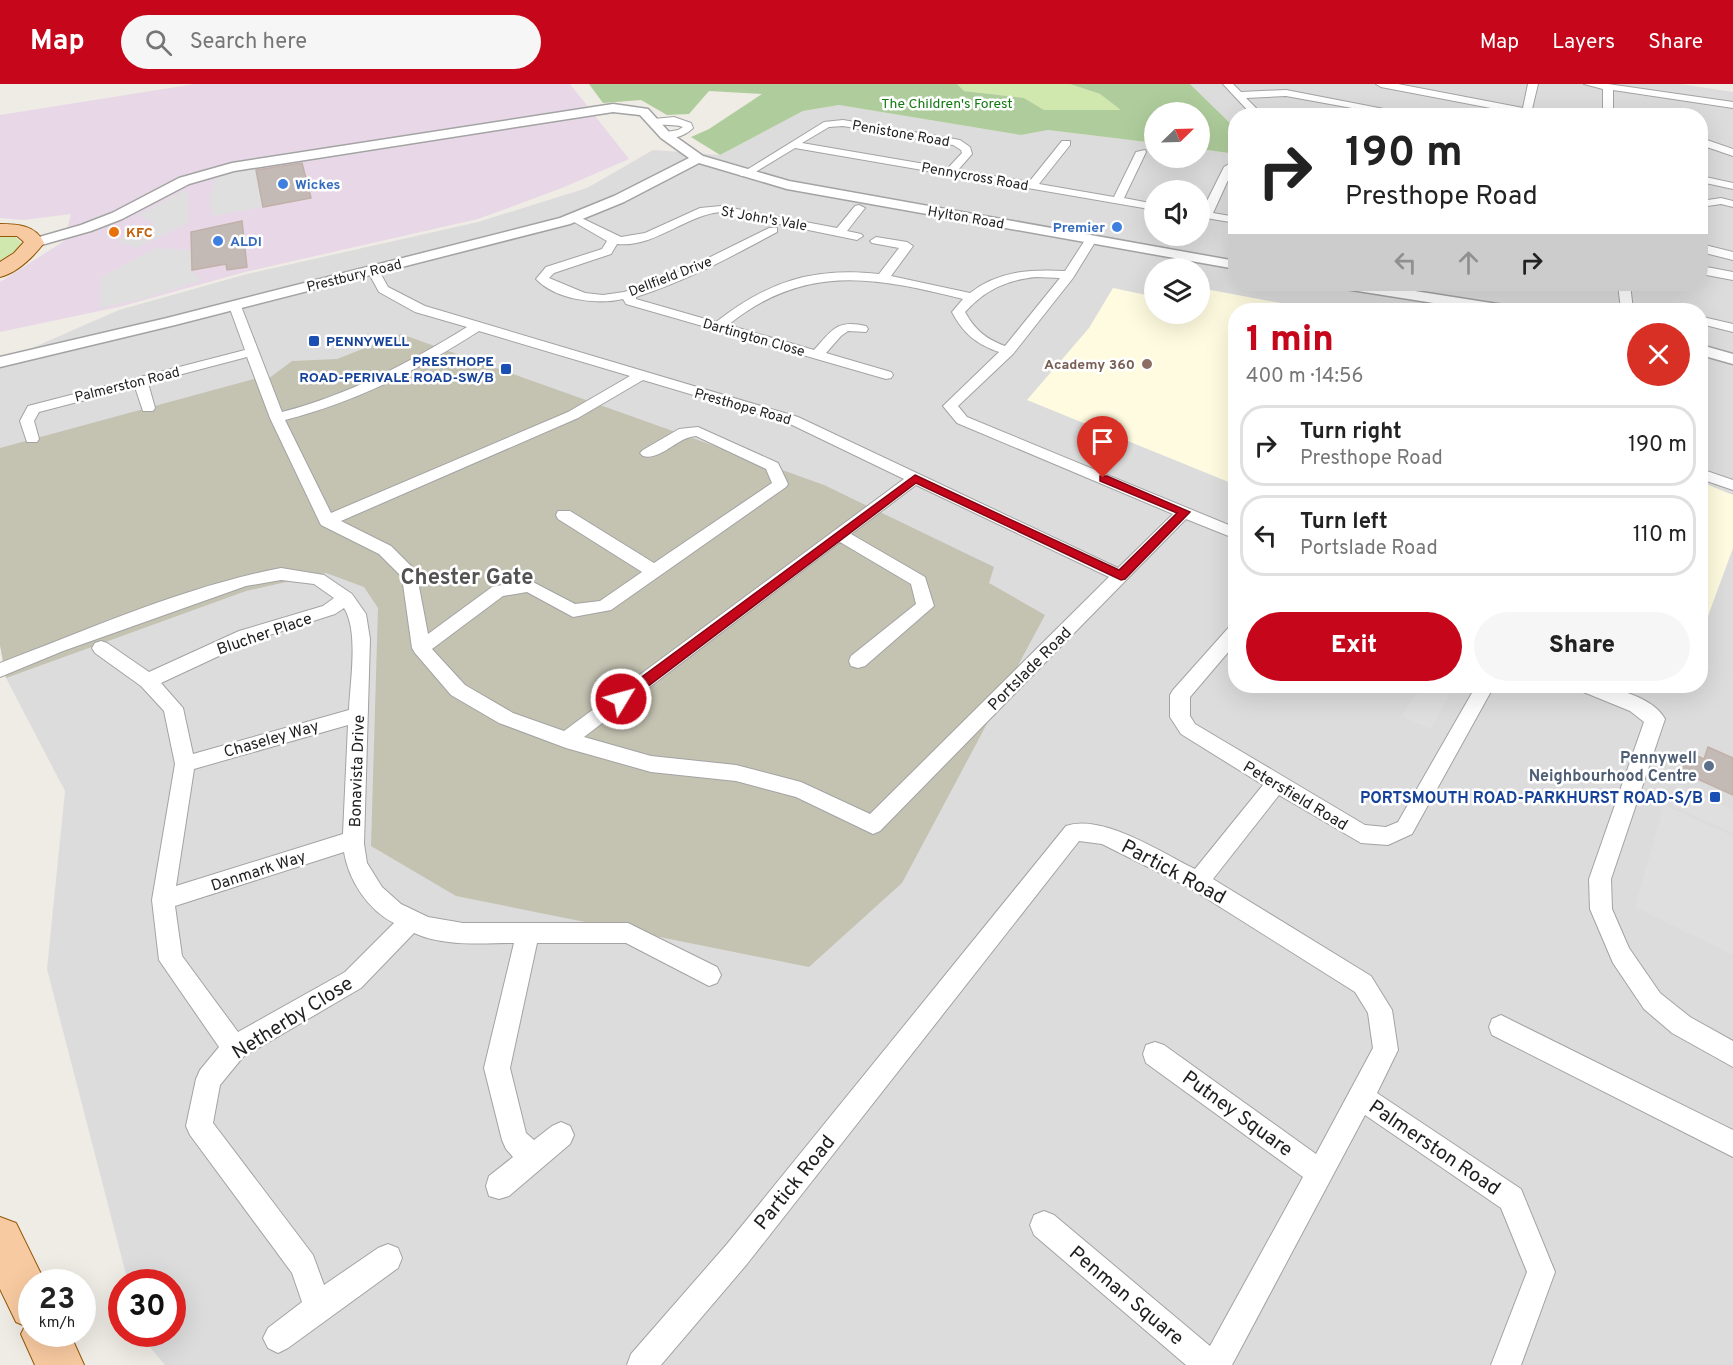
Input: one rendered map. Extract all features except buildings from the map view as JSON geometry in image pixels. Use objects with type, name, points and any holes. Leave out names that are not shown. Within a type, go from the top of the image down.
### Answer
[{"type":"main road","points":[[0,231],[14,230],[28,234],[33,238],[34,243],[21,257],[4,267]]},
{"type":"main road","points":[[0,1239],[18,1276]]},
{"type":"main road","points":[[51,1347],[60,1365]]},
{"type":"street","points":[[1228,84],[1251,108]]},
{"type":"street","points":[[1381,84],[1452,95],[1509,108]]},
{"type":"street","points":[[1528,108],[1533,84]]},
{"type":"street","points":[[1589,84],[1686,102],[1733,105]]},
{"type":"street","points":[[1608,87],[1608,108]]},
{"type":"street","points":[[1239,95],[1286,93],[1371,108]]},
{"type":"street","points":[[34,243],[86,228],[117,216],[184,181],[232,167],[602,109],[628,108],[644,112],[654,122],[674,120],[688,125],[688,128],[681,133],[665,135]]},
{"type":"street","name":"Hylton Road","points":[[654,122],[665,135],[698,159],[787,186],[1228,264]]},
{"type":"street","name":"Penistone Road","points":[[745,174],[827,124],[843,123],[956,142],[966,149],[968,154],[950,172]]},
{"type":"street","points":[[1032,186],[1066,143]]},
{"type":"street","points":[[1708,144],[1733,153]]},
{"type":"street","name":"Pennycross Road","points":[[794,146],[1144,205]]},
{"type":"street","points":[[1118,200],[1141,152]]},
{"type":"street","name":"Prestbury Road","points":[[0,362],[235,306],[573,217],[619,199],[698,159]]},
{"type":"street","points":[[1210,201],[1228,169]]},
{"type":"street","points":[[1708,181],[1733,186]]},
{"type":"street","points":[[1708,203],[1721,201],[1733,204]]},
{"type":"street","points":[[840,232],[859,208]]},
{"type":"street","name":"St John's Vale","points":[[613,240],[621,241],[648,236],[704,210],[721,209],[857,236]]},
{"type":"street","points":[[1210,215],[1228,219]]},
{"type":"street","points":[[573,217],[613,240]]},
{"type":"street","name":"Dellfield Drive","points":[[613,240],[607,251],[550,270],[542,279],[553,286],[591,297],[610,298],[698,268],[773,230]]},
{"type":"street","points":[[1090,239],[1069,275],[1008,351],[950,406],[962,420],[1228,531]]},
{"type":"street","points":[[876,241],[907,246],[884,276]]},
{"type":"street","points":[[1708,250],[1733,255]]},
{"type":"street","name":"Presthope Road","points":[[373,270],[382,289],[420,309],[793,420],[1121,576]]},
{"type":"street","points":[[1708,271],[1733,276]]},
{"type":"street","points":[[1008,351],[981,342],[966,327],[958,312],[971,297],[989,284],[1011,276],[1035,272],[1069,275]]},
{"type":"street","points":[[718,327],[758,297],[793,283],[834,276],[884,276],[971,297]]},
{"type":"street","points":[[1389,291],[1461,303]]},
{"type":"street","name":"Dartington Close","points":[[630,293],[630,301],[886,375]]},
{"type":"street","points":[[235,306],[277,418],[327,521],[385,550],[410,575],[421,648],[458,690],[506,718],[566,740],[915,478]]},
{"type":"street","points":[[1708,322],[1733,328]]},
{"type":"street","points":[[277,418],[333,402],[387,378],[428,358],[476,327]]},
{"type":"street","points":[[817,355],[836,333],[846,327],[861,329]]},
{"type":"street","name":"Palmerston Road","points":[[32,439],[27,421],[33,409],[252,352]]},
{"type":"street","points":[[1708,352],[1733,359]]},
{"type":"street","points":[[327,521],[573,415],[640,376]]},
{"type":"street","points":[[140,381],[148,408]]},
{"type":"street","points":[[421,648],[498,591],[529,586],[573,611],[605,606],[780,484],[773,466],[698,431],[684,432],[648,453]]},
{"type":"street","points":[[1708,476],[1733,485]]},
{"type":"street","name":"Portslade Road","points":[[566,740],[651,764],[735,773],[790,787],[873,825],[1184,512]]},
{"type":"street","points":[[564,515],[654,572]]},
{"type":"street","points":[[840,535],[919,581],[925,606],[858,661]]},
{"type":"street","points":[[1,659],[29,659],[57,646],[243,581],[281,574],[318,579],[346,598]]},
{"type":"street","name":"Blucher Place","points":[[148,681],[245,636],[328,610],[346,598]]},
{"type":"street","name":"Bonavista Drive","points":[[346,598],[357,614],[361,639],[354,840],[357,865],[374,894],[393,911],[425,927],[463,933],[628,933],[708,975]]},
{"type":"street","name":"Petersfield Road","points":[[1228,640],[1180,695],[1180,717],[1188,729],[1361,834],[1388,836],[1405,828],[1481,693]]},
{"type":"street","points":[[100,648],[148,681],[172,708],[184,764],[163,900],[171,960],[234,1048]]},
{"type":"street","points":[[1605,693],[1637,706],[1655,719],[1600,879],[1601,909],[1621,955],[1652,1001],[1681,1025],[1733,1055]]},
{"type":"street","name":"Chaseley Way","points":[[184,764],[312,726],[358,715]]},
{"type":"street","points":[[1198,881],[1276,784]]},
{"type":"street","name":"Partick Road","points":[[642,1365],[737,1254],[1074,832],[1105,835],[1198,881],[1363,984],[1380,1010],[1386,1050],[1216,1365]]},
{"type":"street","name":"Danmark Way","points":[[163,900],[354,840]]},
{"type":"street","name":"Netherby Close","points":[[318,1307],[303,1265],[199,1126],[209,1079],[234,1048],[353,980],[412,920]]},
{"type":"street","points":[[528,934],[497,1068],[515,1140],[532,1158]]},
{"type":"street","points":[[1501,1028],[1733,1143]]},
{"type":"street","name":"Putney Square","points":[[1155,1054],[1320,1173]]},
{"type":"street","name":"Palmerston Road","points":[[1361,1097],[1511,1198],[1540,1272],[1506,1365]]},
{"type":"street","points":[[499,1186],[561,1135]]},
{"type":"street","name":"Penman Square","points":[[1044,1225],[1209,1365]]},
{"type":"street","points":[[278,1338],[388,1258]]},
{"type":"shaded area","points":[[195,84],[570,84],[629,159],[562,188],[478,219],[245,272],[123,306],[0,332],[0,282],[64,241],[71,214],[24,220],[0,218],[0,115]]},
{"type":"shaded area","name":"PENNYWELL","points":[[1190,84],[1680,84],[1733,92],[1733,1365],[165,1365],[150,1347],[186,1347],[186,1269],[125,1269],[47,969],[65,791],[6,678],[0,645],[0,362],[119,310],[247,274],[478,222],[587,188],[653,150],[720,155],[803,111],[839,105],[1021,135],[1048,130],[1144,142],[1144,168],[1210,168],[1210,150],[1228,153],[1228,291],[1708,291],[1708,108],[1228,108],[1228,121]]},
{"type":"shaded area","points":[[256,169],[263,207],[213,216],[209,199],[216,176]]},
{"type":"shaded area","points":[[182,191],[188,192],[189,222],[136,248],[117,240],[155,224],[138,215]]},
{"type":"shaded area","points":[[156,248],[191,250],[192,270],[202,280],[143,299],[99,308],[101,277]]},
{"type":"shaded area","name":"Academy 360","points":[[1113,288],[1144,295],[1144,324],[1210,324],[1210,290],[1280,303],[1228,303],[1228,482],[1027,400],[1089,328]]},
{"type":"shaded area","name":"Chester Gate","points":[[401,334],[824,485],[994,567],[989,583],[1045,615],[902,883],[809,967],[456,896],[371,846],[378,608],[364,587],[326,573],[246,591],[6,678],[0,645],[0,448],[254,379],[264,382],[292,361],[337,359]]},
{"type":"shaded area","points":[[1708,485],[1733,495],[1733,548],[1708,616]]},
{"type":"shaded area","points":[[1416,693],[1450,693],[1431,729],[1401,716]]},
{"type":"shaded area","points":[[1677,783],[1733,810],[1733,833],[1671,805]]},
{"type":"shaded area","points":[[1664,805],[1733,836],[1733,955],[1635,907]]},
{"type":"green space","name":"The Children's Forest","points":[[589,84],[957,84],[964,91],[1024,98],[1044,110],[1121,110],[1100,94],[1070,84],[1190,84],[1208,102],[1144,102],[1144,142],[1048,130],[1021,135],[839,105],[803,111],[720,155],[691,137],[709,129],[762,94],[709,91],[689,114],[667,115],[641,100],[603,103]]},
{"type":"green space","points":[[957,84],[1070,84],[1100,94],[1122,110],[1044,110],[1024,98],[963,91]]},
{"type":"green space","name":"The Children's Forest","points":[[1210,104],[1228,121],[1228,153],[1210,150]]},
{"type":"green space","points":[[0,235],[15,237],[23,244],[22,248],[0,263]]},
{"type":"place","name":"Wickes","points":[[283,184]]},
{"type":"place","name":"Premier","points":[[1117,227]]},
{"type":"place","name":"KFC","points":[[114,232]]},
{"type":"place","name":"ALDI","points":[[218,241]]},
{"type":"place","name":"PENNYWELL","points":[[314,341]]},
{"type":"place","name":"Academy 360","points":[[1147,364]]},
{"type":"place","name":"PRESTHOPE ROAD-PERIVALE ROAD-SW/B","points":[[506,369]]},
{"type":"place","name":"Pennywell Neighbourhood Centre","points":[[1709,766]]},
{"type":"place","name":"PORTSMOUTH ROAD-PARKHURST ROAD-S/B","points":[[1715,797]]},
{"type":"district","name":"Chester Gate","points":[[467,576]]},
{"type":"route","points":[[621,699],[915,478],[1121,576],[1184,512],[1103,478]]}]
